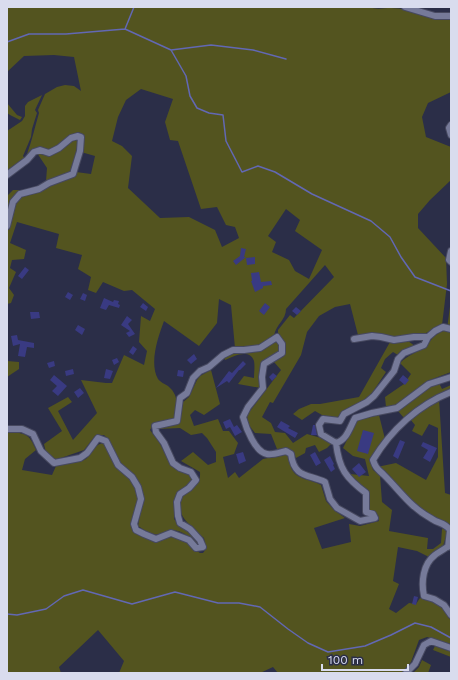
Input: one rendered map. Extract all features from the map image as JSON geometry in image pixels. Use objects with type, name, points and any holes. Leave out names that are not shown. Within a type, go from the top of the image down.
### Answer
[{"type":"street","points":[[405,7],[435,16],[451,16]]},
{"type":"street","points":[[451,125],[449,128],[451,135]]},
{"type":"street","points":[[7,175],[27,160],[34,152],[40,150],[49,153],[59,148],[71,138],[78,136],[81,137],[80,151],[73,174],[49,183],[39,189],[20,194],[13,202],[7,226]]},
{"type":"street","points":[[451,251],[451,262]]},
{"type":"street","points":[[451,328],[443,327],[435,331],[428,337],[424,345],[404,353],[398,359],[394,371],[374,396],[367,402],[344,414],[340,421],[323,419],[320,425],[321,434],[336,443],[342,442],[355,418],[397,408],[429,384],[451,377]]},
{"type":"street","points":[[354,339],[372,336],[394,340],[414,336],[428,337]]},
{"type":"street","points":[[7,429],[22,429],[33,434],[41,451],[54,463],[80,458],[87,453],[98,438],[106,440],[118,465],[132,477],[138,487],[141,499],[134,524],[136,530],[156,539],[171,533],[182,536],[189,540],[196,548],[203,547],[200,540],[190,529],[180,523],[177,502],[180,494],[189,488],[196,480],[191,472],[180,468],[173,463],[164,443],[156,432],[155,426],[176,421],[180,398],[187,393],[193,378],[200,371],[210,367],[223,355],[233,350],[260,348],[276,337],[282,344],[282,353],[264,364],[262,377],[263,388],[248,407],[243,417],[245,425],[253,441],[260,451],[268,454],[286,451],[291,454],[292,462],[299,472],[305,476],[317,478],[325,482],[330,499],[337,508],[360,521],[375,518],[373,514],[366,512],[366,493],[350,480],[343,470],[336,443]]},
{"type":"street","points":[[451,392],[439,397],[405,419],[373,460],[376,468],[410,504],[432,520],[446,525],[450,530],[449,545],[435,554],[428,561],[422,586],[424,596],[444,604],[451,615]]},
{"type":"street","points":[[406,673],[415,664],[424,644],[431,641],[451,648]]},
{"type":"shaded area","points":[[7,7],[369,7],[377,9],[406,9],[451,19],[451,92],[428,103],[422,117],[426,137],[451,147],[451,180],[418,214],[418,228],[446,258],[447,284],[442,325],[424,334],[395,338],[379,334],[358,335],[350,304],[335,307],[319,316],[307,332],[301,355],[273,403],[270,402],[262,417],[271,423],[275,432],[285,433],[293,443],[307,434],[321,438],[331,444],[319,452],[315,445],[306,448],[305,453],[296,458],[292,451],[286,448],[277,449],[271,434],[255,433],[248,424],[247,415],[281,370],[274,362],[284,356],[285,344],[278,335],[278,330],[290,315],[294,318],[334,277],[325,265],[286,309],[286,313],[274,336],[258,347],[235,348],[231,305],[219,299],[217,323],[199,346],[164,321],[155,350],[155,373],[158,379],[168,386],[174,393],[177,402],[177,410],[175,420],[153,425],[150,430],[159,442],[171,465],[190,475],[193,480],[176,499],[174,519],[187,529],[199,546],[179,531],[170,530],[162,534],[155,534],[138,526],[143,499],[121,464],[109,440],[104,435],[95,436],[84,450],[55,460],[46,453],[44,444],[62,431],[48,408],[68,397],[72,402],[58,411],[73,440],[97,413],[81,380],[112,383],[124,355],[144,365],[147,351],[139,342],[141,316],[150,321],[155,309],[132,290],[124,291],[103,282],[96,293],[88,290],[91,277],[78,269],[82,255],[56,248],[59,234],[17,222],[10,243],[26,250],[24,259],[12,260],[10,268],[16,272],[9,288],[14,295],[11,303],[7,304],[6,264],[8,232],[14,206],[19,198],[76,172],[91,174],[95,156],[81,152],[84,137],[79,132],[70,136],[54,148],[27,157],[39,113],[38,110],[45,94],[57,87],[65,85],[74,86],[81,91],[74,57],[54,55],[24,56],[7,72]],"holes":[[[141,89],[173,99],[165,122],[170,140],[178,141],[201,209],[217,207],[226,225],[235,227],[239,238],[222,247],[215,230],[189,217],[160,218],[128,188],[132,156],[122,146],[112,141],[118,117],[126,100]],[[286,209],[300,220],[295,231],[322,250],[309,279],[295,271],[289,260],[272,252],[276,242],[268,236]]]},
{"type":"shaded area","points":[[42,95],[35,110],[37,113],[31,137],[23,156],[26,160],[7,174],[7,131],[22,121],[25,116],[25,106],[28,102]]},
{"type":"shaded area","points":[[7,103],[17,115],[22,117],[20,120],[7,113]]},
{"type":"shaded area","points":[[77,137],[79,139],[71,173],[46,181],[47,168],[37,153],[40,152],[49,154]]},
{"type":"shaded area","points":[[13,190],[26,190],[18,194],[7,219],[7,196]]},
{"type":"shaded area","points":[[451,299],[451,372],[427,381],[396,407],[386,407],[385,397],[404,384],[411,374],[400,363],[426,346],[436,335],[447,329]]},
{"type":"shaded area","points":[[277,340],[281,344],[280,353],[262,364],[261,388],[238,384],[244,376],[254,378],[254,361],[252,357],[241,354],[225,360],[223,356],[233,352],[243,352]]},
{"type":"shaded area","points":[[408,341],[415,346],[398,355],[393,352],[385,359],[381,368],[386,372],[372,393],[363,401],[343,411],[339,419],[322,415],[315,411],[302,420],[293,414],[299,409],[311,404],[320,404],[359,397],[390,342]]},
{"type":"shaded area","points":[[7,361],[19,362],[19,369],[7,377]]},
{"type":"shaded area","points":[[211,370],[220,404],[204,415],[195,410],[190,415],[194,426],[218,419],[223,431],[229,431],[238,443],[234,454],[223,457],[228,478],[235,472],[239,478],[263,459],[288,454],[291,467],[296,474],[304,479],[321,485],[326,501],[334,510],[345,518],[314,528],[322,549],[351,542],[349,524],[360,526],[379,521],[378,515],[369,510],[367,490],[350,474],[369,476],[365,459],[353,456],[343,448],[357,420],[379,415],[385,439],[370,459],[373,470],[380,475],[382,502],[392,510],[389,531],[428,538],[427,549],[433,549],[441,543],[442,529],[444,528],[447,533],[443,546],[429,557],[417,551],[398,547],[393,581],[399,584],[389,609],[396,613],[409,603],[416,604],[420,598],[434,602],[442,607],[451,621],[451,644],[427,637],[419,640],[411,662],[402,673],[278,673],[273,667],[260,673],[119,673],[124,661],[98,630],[59,667],[61,673],[7,673],[7,432],[26,435],[31,440],[36,450],[25,459],[22,470],[52,475],[56,466],[69,462],[83,461],[97,445],[106,443],[136,487],[138,497],[133,527],[137,534],[158,542],[171,537],[182,538],[200,553],[203,553],[206,549],[204,538],[185,520],[179,508],[179,502],[182,497],[199,481],[200,472],[181,461],[193,452],[208,465],[216,462],[216,452],[202,433],[191,435],[180,428],[158,429],[159,427],[178,423],[182,403],[189,397],[200,376]]},
{"type":"shaded area","points":[[439,383],[442,389],[451,385],[451,391],[404,418],[398,411],[430,385]]},
{"type":"shaded area","points":[[439,399],[445,493],[451,495],[451,529],[411,503],[377,467],[396,463],[426,480],[438,457],[438,428],[429,424],[422,436],[412,431],[415,425],[410,419]]},
{"type":"shaded area","points":[[435,646],[451,651],[451,657],[433,650]]},
{"type":"shaded area","points":[[422,660],[431,665],[428,673],[413,673],[419,667]]},
{"type":"building","points":[[241,248],[246,249],[244,257],[246,257],[236,265],[233,261],[240,256]]},
{"type":"building","points":[[255,257],[255,264],[247,265],[246,258]]},
{"type":"building","points":[[25,267],[29,270],[22,279],[18,276]]},
{"type":"building","points":[[259,272],[261,282],[271,281],[272,285],[263,286],[263,288],[255,292],[251,281],[251,273]]},
{"type":"building","points":[[68,292],[73,295],[70,300],[65,297]]},
{"type":"building","points":[[83,293],[87,295],[85,301],[80,299]]},
{"type":"building","points":[[104,298],[113,302],[114,300],[119,301],[119,308],[109,305],[106,310],[100,308]]},
{"type":"building","points":[[143,303],[148,307],[146,311],[140,307]]},
{"type":"building","points":[[265,303],[270,307],[264,315],[259,311]]},
{"type":"building","points":[[296,307],[301,311],[297,315],[292,311]]},
{"type":"building","points":[[30,312],[39,312],[40,318],[31,319]]},
{"type":"building","points":[[127,316],[132,320],[128,324],[135,334],[129,337],[126,333],[130,331],[121,325]]},
{"type":"building","points":[[78,325],[85,329],[82,335],[75,330]]},
{"type":"building","points":[[17,335],[18,340],[34,343],[34,348],[27,347],[25,357],[18,356],[20,344],[13,346],[11,336]]},
{"type":"building","points":[[133,346],[137,349],[133,355],[129,352]]},
{"type":"building","points":[[194,354],[197,359],[191,364],[187,360]]},
{"type":"building","points":[[117,358],[119,362],[114,365],[112,360]]},
{"type":"building","points":[[54,361],[55,366],[49,368],[47,363]]},
{"type":"building","points":[[243,361],[246,364],[239,370],[229,383],[227,381],[216,388],[229,371],[232,373]]},
{"type":"building","points":[[73,369],[74,374],[66,376],[65,371]]},
{"type":"building","points":[[106,369],[113,371],[110,379],[104,378]]},
{"type":"building","points":[[178,370],[184,371],[183,377],[177,376]]},
{"type":"building","points":[[273,373],[277,376],[272,381],[269,377]]},
{"type":"building","points":[[54,375],[67,386],[58,396],[52,391],[57,386],[50,380]]},
{"type":"building","points":[[403,375],[409,380],[405,385],[399,380]]},
{"type":"building","points":[[80,388],[84,393],[78,398],[74,392]]},
{"type":"building","points":[[230,419],[234,427],[237,425],[242,432],[235,436],[230,427],[226,429],[223,422]]},
{"type":"building","points":[[281,421],[290,426],[288,428],[298,433],[295,438],[277,427]]},
{"type":"building","points":[[313,425],[315,425],[317,435],[311,435]]},
{"type":"building","points":[[363,430],[374,433],[368,454],[357,451]]},
{"type":"building","points":[[400,440],[405,442],[398,459],[393,456]]},
{"type":"building","points":[[423,442],[437,448],[430,462],[423,458],[428,450],[421,446]]},
{"type":"building","points":[[243,452],[246,461],[239,464],[236,454]]},
{"type":"building","points":[[315,452],[321,463],[316,466],[310,455]]},
{"type":"building","points":[[330,456],[335,469],[331,472],[324,460]]},
{"type":"building","points":[[359,463],[366,472],[359,477],[352,469]]},
{"type":"building","points":[[414,596],[418,597],[416,605],[412,604]]},
{"type":"waterway","points":[[125,29],[134,7]]},
{"type":"waterway","points":[[7,42],[29,34],[66,34],[125,29],[171,50],[211,45],[253,50],[286,59]]},
{"type":"waterway","points":[[171,50],[186,76],[190,96],[197,108],[209,113],[223,115],[226,141],[242,172],[258,166],[275,172],[312,194],[371,221],[390,237],[401,257],[415,277],[451,291]]},
{"type":"waterway","points":[[7,614],[17,615],[46,609],[64,596],[83,590],[132,604],[175,592],[218,603],[239,603],[260,607],[308,643],[328,652],[365,646],[415,623],[431,627],[451,638]]}]
